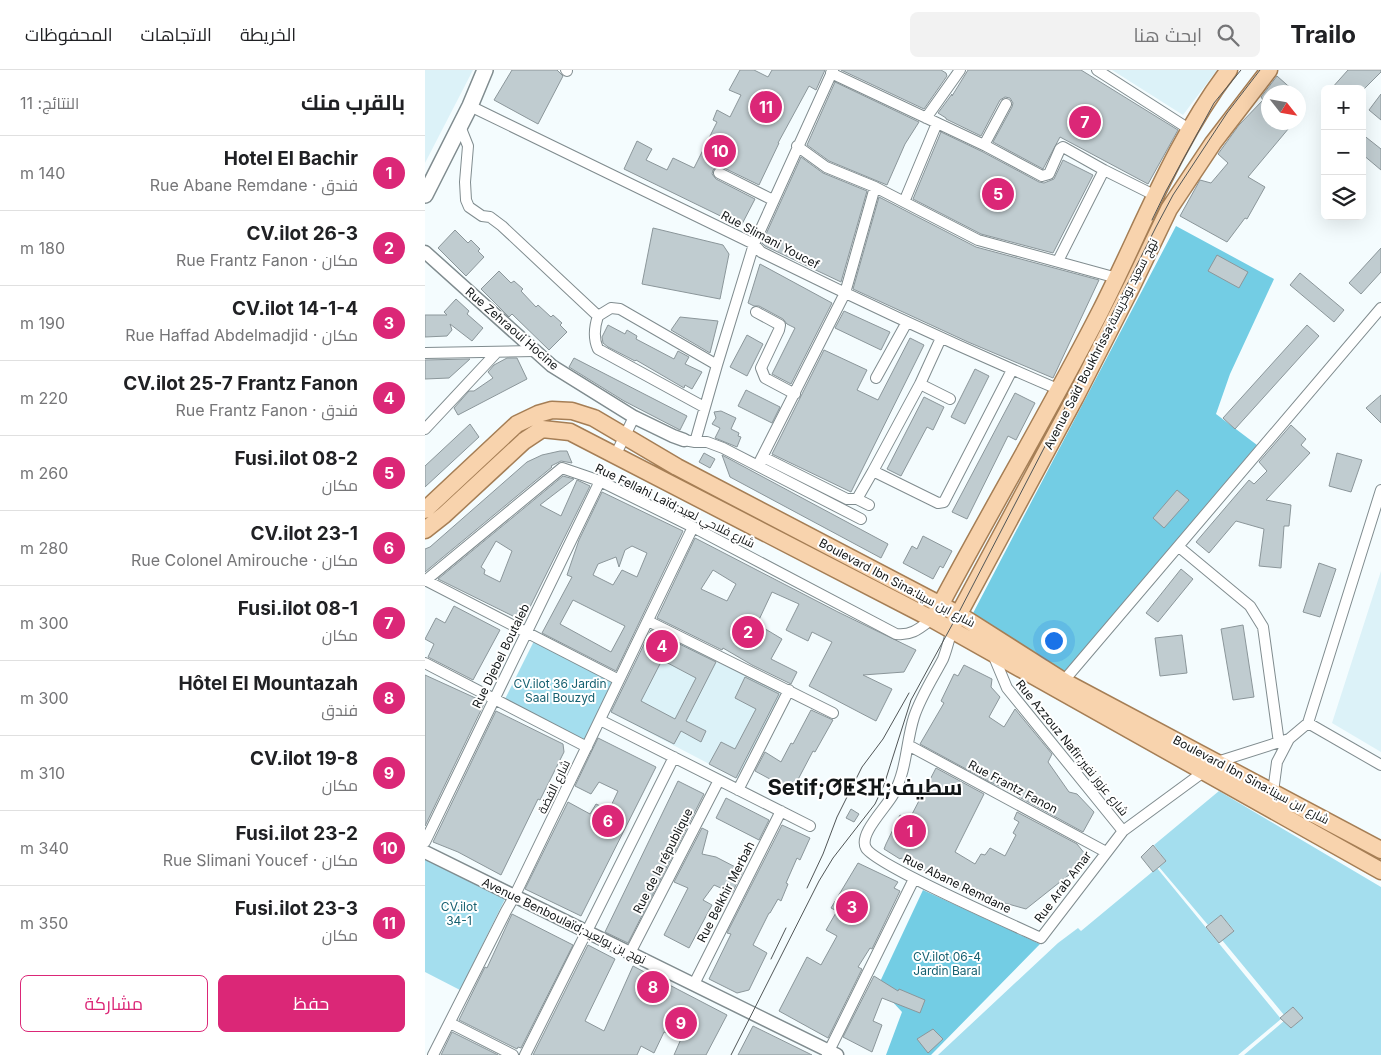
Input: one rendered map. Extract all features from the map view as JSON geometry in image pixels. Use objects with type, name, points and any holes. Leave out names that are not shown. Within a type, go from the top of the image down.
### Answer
[{"type":"main road","points":[[425,195],[470,106],[485,70]]},
{"type":"main road","points":[[470,106],[497,70]]},
{"type":"main road","name":"Avenue Saïd Boukhrissa;نهج سعيد بوخريسة","points":[[936,612],[1060,390],[1189,129],[1229,70]]},
{"type":"main road","name":"Avenue Saïd Boukhrissa;نهج سعيد بوخريسة","points":[[955,622],[1075,398],[1133,286],[1169,209],[1213,144],[1269,70]]},
{"type":"main road","name":"Boulevard Ibn Sina:شارع ابن سينا","points":[[425,510],[517,424],[538,414],[553,410],[572,411],[594,418],[677,467],[955,622],[1199,770],[1381,871]]},
{"type":"main road","name":"Boulevard Ibn Sina:شارع ابن سينا","points":[[425,530],[445,515],[524,441],[542,429],[570,432],[615,456],[936,612]]},
{"type":"main road","name":"Boulevard Ibn Sina:شارع ابن سينا","points":[[955,622],[992,652],[1217,762],[1381,850]]},
{"type":"street","points":[[1097,70],[1189,129]]},
{"type":"street","points":[[869,505],[857,499],[847,499],[761,461],[707,442],[689,441],[704,407],[754,244],[832,71],[1043,176],[1049,174],[1060,149],[1063,147],[1156,196]]},
{"type":"street","points":[[926,118],[956,71]]},
{"type":"street","points":[[984,145],[1006,104]]},
{"type":"street","name":"Rue Slimani Youcef","points":[[470,106],[754,244],[761,252],[845,293],[941,338],[1060,390]]},
{"type":"street","points":[[904,202],[937,123]]},
{"type":"street","points":[[460,126],[468,146],[465,182],[466,200],[469,207],[482,216],[490,217],[502,226],[598,316]]},
{"type":"street","points":[[797,146],[826,167],[875,187],[978,240],[1117,278]]},
{"type":"street","points":[[1057,261],[1104,170]]},
{"type":"street","points":[[719,173],[773,200]]},
{"type":"street","points":[[761,461],[845,293],[875,187]]},
{"type":"street","name":"Rue Zehraoui Hocine","points":[[425,252],[552,366],[634,417],[673,436],[689,441]]},
{"type":"street","points":[[704,407],[598,349],[594,332],[598,316],[611,308],[620,309],[717,365]]},
{"type":"street","points":[[1060,685],[1381,308]]},
{"type":"street","points":[[756,312],[779,325],[779,330],[761,368],[763,374],[765,378],[795,394]]},
{"type":"street","points":[[876,378],[907,322]]},
{"type":"street","points":[[857,499],[920,384],[941,338]]},
{"type":"street","points":[[425,353],[534,351]]},
{"type":"street","points":[[425,429],[497,352]]},
{"type":"street","points":[[873,471],[922,501],[944,502],[1012,370]]},
{"type":"street","points":[[920,384],[950,399]]},
{"type":"street","points":[[615,456],[634,417]]},
{"type":"street","points":[[761,461],[861,520]]},
{"type":"street","name":"Rue Fellahi Laïd;شارع فلاحي لعيد","points":[[426,581],[562,468],[600,481],[693,527],[896,634],[903,635],[917,631],[936,612]]},
{"type":"street","name":"Rue Djebel Boutaleb","points":[[425,842],[600,481]]},
{"type":"street","points":[[1273,792],[1277,762],[1289,739],[1308,722],[1381,490]]},
{"type":"street","name":"شارع الفضة","points":[[433,1055],[514,897],[693,527]]},
{"type":"street","points":[[1179,547],[1250,606],[1263,627],[1279,743]]},
{"type":"street","points":[[426,581],[619,680]]},
{"type":"street","points":[[648,621],[833,713]]},
{"type":"street","name":"Rue Abane Remdane","points":[[955,622],[943,658],[919,704],[911,728],[905,766],[898,786],[888,804],[865,834],[864,844],[869,853],[914,879],[1041,938]]},
{"type":"street","name":"Rue Azzouz Nafir;شارع عزوز نفير","points":[[992,652],[1007,688],[1123,832]]},
{"type":"street","points":[[425,663],[587,747]]},
{"type":"street","points":[[738,790],[789,690]]},
{"type":"street","points":[[600,720],[810,826]]},
{"type":"street","points":[[1308,722],[1381,765]]},
{"type":"street","name":"Rue Arab Amar","points":[[1041,938],[1123,832],[1199,770],[1217,762],[1289,739]]},
{"type":"street","name":"Rue Frantz Fanon","points":[[908,745],[1106,852]]},
{"type":"street","points":[[525,1055],[674,757]]},
{"type":"street","name":"Rue de la république","points":[[630,953],[719,780]]},
{"type":"street","name":"Rue Belkhir Merbah","points":[[694,984],[781,811]]},
{"type":"street","name":"Avenue Benboulaïd;نهج بن بولعيد","points":[[425,852],[694,984],[831,1054]]},
{"type":"street","points":[[831,1054],[914,879]]},
{"type":"street","points":[[450,1023],[513,1055]]},
{"type":"shaded area","points":[[425,70],[473,70],[425,163]]},
{"type":"shaded area","points":[[1112,70],[1217,70],[1183,115]]},
{"type":"shaded area","points":[[1381,571],[1381,752],[1332,723]]},
{"type":"shaded area","points":[[681,643],[716,662],[747,674],[782,692],[738,779],[610,712],[643,648],[670,662]]},
{"type":"green space","points":[[1176,226],[1274,279],[1230,374],[1216,414],[1257,445],[1064,672],[971,617]]},
{"type":"green space","name":"CV.ilot 36 Jardin Saal Bouzyd","points":[[534,641],[615,681],[585,741],[504,701]]},
{"type":"green space","points":[[1219,791],[1381,887],[1381,1055],[1244,1055],[1284,1021],[1291,1028],[1303,1018],[1293,1007],[1284,1015],[1222,940],[1234,930],[1221,915],[1208,925],[1159,867],[1166,861],[1154,845]]},
{"type":"green space","name":"CV.ilot 34-1","points":[[425,859],[505,899],[460,990],[425,972]]},
{"type":"green space","points":[[1157,868],[1281,1019],[1238,1055],[938,1055],[1058,943],[1078,928],[1081,931]]},
{"type":"green space","name":"CV.ilot 06-4 Jardin Baral","points":[[923,890],[1040,944],[931,1055],[886,1055],[902,1012],[878,986]]},
{"type":"building","points":[[512,70],[557,70],[563,76],[538,124],[494,100]]},
{"type":"building","points":[[740,70],[754,70],[768,77],[772,70],[825,70],[816,90],[809,86],[778,143],[759,185],[722,167],[718,166],[713,170],[712,174],[716,179],[755,199],[741,226],[624,169],[637,141],[652,149],[646,160],[667,170],[673,158],[694,168],[717,122],[713,120],[717,110],[730,117],[741,95],[729,90]]},
{"type":"building","points":[[841,70],[941,70],[947,76],[924,109]]},
{"type":"building","points":[[968,70],[1081,70],[1178,130],[1148,184],[1060,137],[1043,169],[993,142],[1012,107],[1013,103],[1010,98],[1005,97],[1000,100],[981,136],[946,119],[938,113],[952,94],[952,96]]},
{"type":"building","points":[[1348,70],[1381,70],[1366,87],[1366,85],[1335,85]]},
{"type":"building","points":[[1277,76],[1287,85],[1270,85]]},
{"type":"building","points":[[835,82],[919,122],[905,144],[887,185],[829,161],[807,145]]},
{"type":"building","points":[[1381,94],[1381,120],[1369,110]]},
{"type":"building","points":[[1261,102],[1261,130],[1287,130],[1248,177],[1265,187],[1247,219],[1245,218],[1227,242],[1180,216],[1200,180],[1211,183],[1228,163],[1218,154],[1239,125]]},
{"type":"building","points":[[941,132],[1039,182],[1044,183],[1054,179],[1063,160],[1093,175],[1053,253],[981,234],[913,199]]},
{"type":"building","points":[[1366,137],[1381,149],[1381,170],[1366,157]]},
{"type":"building","points":[[801,157],[823,173],[867,191],[841,282],[762,243]]},
{"type":"building","points":[[879,197],[976,247],[1099,280],[1053,378],[968,342],[853,289]]},
{"type":"building","points":[[653,228],[723,245],[729,254],[720,299],[642,284]]},
{"type":"building","points":[[455,230],[468,243],[471,240],[480,249],[478,251],[484,257],[466,276],[438,248]]},
{"type":"building","points":[[1381,248],[1381,272],[1361,294],[1349,283]]},
{"type":"building","points":[[1217,255],[1248,272],[1239,288],[1208,271]]},
{"type":"building","points":[[760,264],[832,303],[791,384],[772,374],[795,328],[759,306],[748,303]]},
{"type":"building","points":[[499,271],[511,283],[514,281],[523,289],[521,291],[536,307],[538,305],[551,317],[553,315],[562,323],[560,325],[567,332],[549,350],[512,314],[509,317],[481,289]]},
{"type":"building","points":[[1300,273],[1344,310],[1334,322],[1290,285]]},
{"type":"building","points":[[456,299],[469,311],[467,314],[483,328],[472,341],[450,324],[452,330],[447,336],[425,337],[425,315],[447,315],[444,312]]},
{"type":"building","points":[[844,311],[890,332],[881,350],[835,328]]},
{"type":"building","points":[[680,317],[718,321],[710,353],[671,330]]},
{"type":"building","points":[[608,325],[625,334],[627,330],[637,336],[636,339],[674,359],[678,351],[689,357],[685,364],[702,372],[692,389],[685,385],[684,388],[636,360],[608,347],[603,343],[602,337]]},
{"type":"building","points":[[1307,325],[1319,336],[1235,429],[1223,418]]},
{"type":"building","points":[[747,335],[763,344],[747,376],[730,367]]},
{"type":"building","points":[[910,338],[924,345],[851,492],[772,454],[824,350],[867,370],[857,390],[878,400]]},
{"type":"building","points":[[507,358],[517,358],[527,379],[458,415],[454,408],[469,391],[474,391],[493,378],[488,372],[494,365]]},
{"type":"building","points":[[574,358],[687,416],[680,430],[624,401],[569,367]]},
{"type":"building","points":[[470,359],[449,378],[425,379],[425,360]]},
{"type":"building","points":[[975,369],[989,376],[965,424],[951,417]]},
{"type":"building","points":[[746,390],[780,407],[772,423],[738,406]]},
{"type":"building","points":[[1015,393],[1035,403],[1016,440],[1008,436],[967,519],[952,512]]},
{"type":"building","points":[[1381,395],[1381,423],[1366,408]]},
{"type":"building","points":[[924,397],[944,407],[933,430],[927,427],[901,476],[887,469]]},
{"type":"building","points":[[721,411],[736,418],[731,429],[739,433],[738,436],[741,437],[737,447],[715,438],[720,428],[712,424],[716,418],[714,412]]},
{"type":"building","points":[[470,424],[479,437],[425,487],[425,466]]},
{"type":"building","points":[[1291,425],[1306,439],[1301,445],[1310,453],[1266,500],[1291,505],[1289,526],[1284,526],[1281,568],[1259,566],[1264,529],[1236,521],[1209,553],[1196,542],[1249,480],[1254,484],[1267,471],[1259,462]]},
{"type":"building","points":[[567,451],[572,463],[561,461],[551,466],[425,572],[425,549],[430,547],[527,462],[542,455]]},
{"type":"building","points":[[704,453],[715,459],[710,468],[699,462]]},
{"type":"building","points":[[1337,453],[1362,460],[1351,492],[1329,486]]},
{"type":"building","points":[[722,455],[888,544],[881,558],[730,477]]},
{"type":"building","points":[[563,476],[574,479],[540,505],[561,516],[577,480],[590,486],[523,621],[438,579]],"holes":[[[496,541],[512,551],[500,582],[484,574],[485,570],[481,567]]]},
{"type":"building","points":[[1177,490],[1189,500],[1164,528],[1153,518]]},
{"type":"building","points":[[602,492],[683,531],[616,671],[542,633],[572,577],[567,575],[579,540]],"holes":[[[632,546],[647,553],[637,577],[622,570],[613,585],[593,575],[598,564],[616,557],[619,567],[625,550]],[[573,600],[625,626],[611,652],[560,624]]]},
{"type":"building","points":[[923,536],[952,551],[943,568],[940,566],[933,579],[903,563],[912,546],[917,549]]},
{"type":"building","points":[[695,538],[916,650],[904,672],[863,675],[892,689],[876,721],[809,686],[832,642],[812,632],[808,641],[786,630],[799,604],[772,592],[757,624],[782,639],[771,659],[797,672],[791,684],[723,648],[722,650],[657,618]],"holes":[[[713,570],[736,584],[727,601],[701,589]]]},
{"type":"building","points":[[1319,563],[1336,569],[1320,617],[1303,612]]},
{"type":"building","points":[[1181,569],[1193,579],[1158,622],[1146,613]]},
{"type":"building","points":[[454,606],[500,630],[473,680],[428,657],[434,644],[425,639],[436,618],[445,623]]},
{"type":"building","points":[[1243,625],[1254,697],[1233,700],[1221,629]]},
{"type":"building","points":[[651,630],[716,662],[686,721],[706,731],[701,742],[681,731],[674,744],[611,712]],"holes":[[[662,660],[696,678],[675,719],[641,701]]]},
{"type":"building","points":[[1182,635],[1187,673],[1160,676],[1155,638]]},
{"type":"building","points":[[964,665],[992,679],[991,687],[1000,697],[989,717],[1004,727],[1015,709],[1052,754],[1048,762],[1069,792],[1077,794],[1094,812],[1083,832],[1019,797],[1019,795],[990,782],[920,744],[944,703],[941,701],[954,674],[958,676]]},
{"type":"building","points":[[425,675],[482,701],[481,703],[484,704],[425,826]]},
{"type":"building","points":[[745,677],[779,694],[736,778],[709,764],[721,742],[735,749],[756,709],[735,698]]},
{"type":"building","points":[[811,710],[833,720],[815,752],[813,751],[792,791],[755,771],[765,752],[781,762]]},
{"type":"building","points":[[496,711],[563,744],[564,752],[540,800],[538,799],[501,875],[458,852],[433,842]]},
{"type":"building","points":[[598,738],[656,767],[581,916],[525,889],[568,802],[590,814],[596,804],[609,810],[618,791],[599,782],[591,794],[575,786]]},
{"type":"building","points":[[936,768],[984,794],[955,852],[975,864],[981,854],[985,855],[990,848],[1005,856],[1016,835],[1013,833],[1019,822],[1014,819],[1017,812],[1077,844],[1089,859],[1026,909],[994,900],[992,905],[960,891],[900,859],[884,849],[900,815],[909,820]]},
{"type":"building","points":[[678,781],[704,794],[628,943],[605,932]]},
{"type":"building","points":[[726,798],[769,820],[759,840],[716,818]]},
{"type":"building","points":[[851,809],[859,814],[854,822],[846,818]]},
{"type":"building","points":[[782,825],[810,838],[800,860],[797,858],[786,883],[788,884],[781,901],[778,899],[769,913],[753,945],[767,953],[749,990],[737,993],[709,979],[731,934],[727,933]]},
{"type":"building","points":[[702,828],[708,831],[702,854],[716,857],[743,871],[732,893],[714,885],[703,900],[712,905],[689,948],[664,935],[688,888],[674,882]]},
{"type":"building","points":[[1153,845],[1166,861],[1153,872],[1141,857]]},
{"type":"building","points":[[858,863],[898,882],[894,888],[900,891],[872,949],[870,948],[858,967],[862,969],[828,1038],[779,1011],[807,957],[821,965],[837,936],[826,930],[837,911],[831,908]]},
{"type":"building","points":[[512,914],[573,945],[521,1048],[518,1047],[517,1049],[459,1020],[485,967],[487,968]]},
{"type":"building","points":[[1221,915],[1234,931],[1219,943],[1206,927]]},
{"type":"building","points":[[588,945],[615,959],[585,1021],[604,1031],[633,966],[727,1015],[706,1055],[674,1055],[681,1039],[664,1032],[654,1053],[641,1046],[637,1055],[533,1055]]},
{"type":"building","points":[[874,976],[898,991],[899,989],[925,1000],[920,1013],[882,998],[873,1021],[882,1025],[872,1052],[843,1037]]},
{"type":"building","points":[[1293,1007],[1303,1018],[1291,1028],[1280,1018]]},
{"type":"building","points":[[753,1026],[812,1055],[738,1055]]},
{"type":"building","points":[[933,1029],[943,1039],[928,1053],[917,1039]]},
{"type":"building","points":[[452,1032],[498,1055],[441,1055]]},
{"type":"tram line","points":[[1152,220],[1214,103],[1241,70]]},
{"type":"tram line","points":[[731,1055],[819,881],[833,858],[875,804],[884,785],[911,700],[958,614],[1173,195],[1227,113],[1260,70]]},
{"type":"tram line","points":[[807,888],[823,854],[837,817],[862,767],[883,739],[909,693]]},
{"type":"tram line","points":[[771,959],[786,928]]},
{"type":"place","name":"Fusi.ilot 23-3","points":[[766,107]]},
{"type":"place","name":"Fusi.ilot 08-1","points":[[1085,122]]},
{"type":"place","name":"Fusi.ilot 23-2","points":[[720,151]]},
{"type":"place","name":"Fusi.ilot 08-2","points":[[998,194]]},
{"type":"place","name":"CV.ilot 26-3","points":[[748,632]]},
{"type":"place","name":"CV.ilot 25-7 Frantz Fanon","points":[[662,646]]},
{"type":"place","name":"CV.ilot 23-1","points":[[608,821]]},
{"type":"place","name":"Hotel El Bachir","points":[[910,831]]},
{"type":"place","name":"CV.ilot 14-1-4","points":[[852,907]]},
{"type":"place","name":"Hôtel El Mountazah","points":[[653,987]]},
{"type":"place","name":"CV.ilot 19-8","points":[[681,1023]]},
{"type":"district","name":"Setif;ⵚⵟⵉⴼ;سطيف","points":[[865,787]]}]
